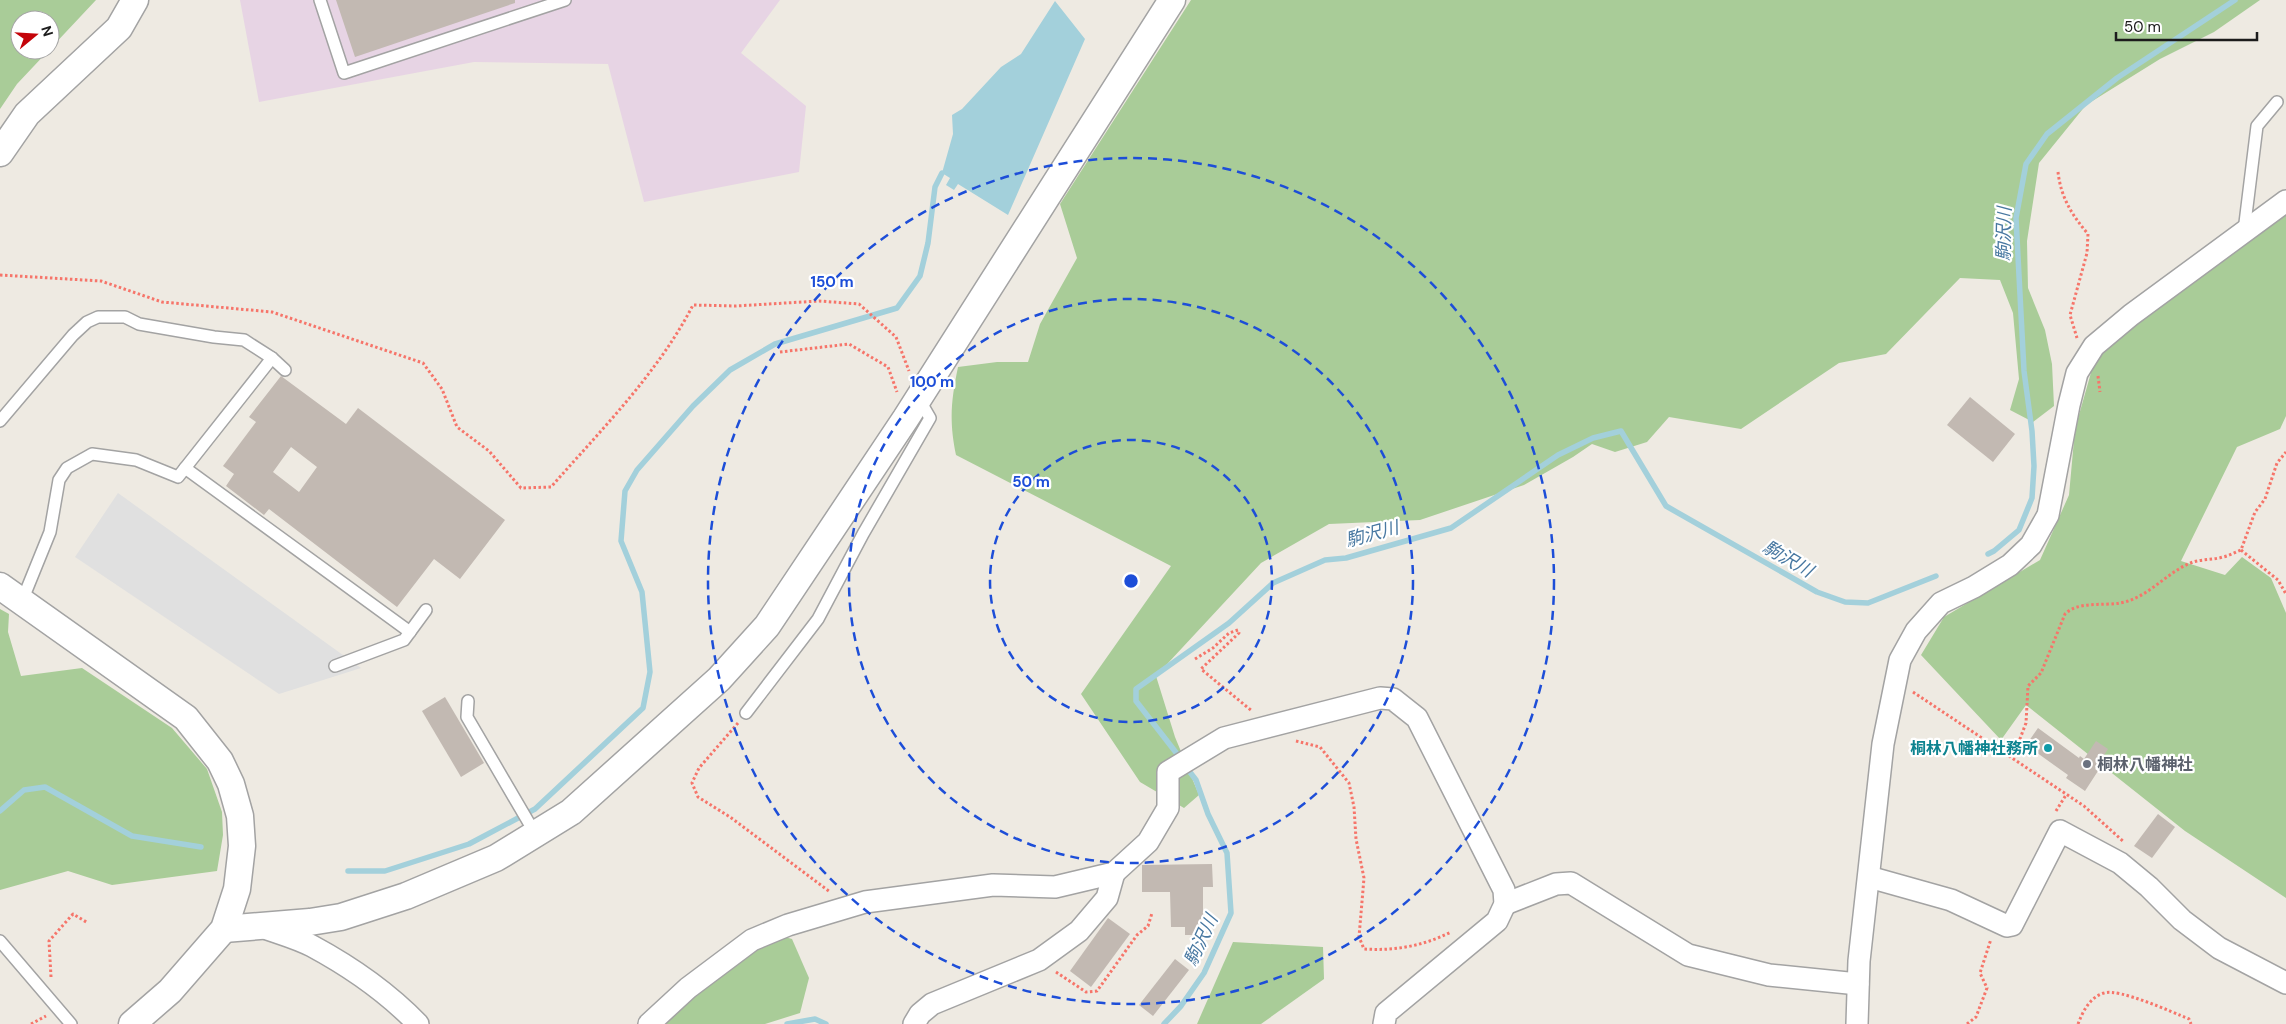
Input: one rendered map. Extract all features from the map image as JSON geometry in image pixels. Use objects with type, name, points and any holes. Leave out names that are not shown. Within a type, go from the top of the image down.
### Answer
[{"type":"street","points":[[0,153],[28,114],[118,28],[134,0]]},
{"type":"street","points":[[224,928],[259,926],[341,916],[406,896],[496,858],[534,830],[571,812],[719,679],[761,632],[912,408],[1167,3]]},
{"type":"street","points":[[1857,1024],[1858,984],[1883,744],[1900,660],[1904,652],[1916,631],[1941,603],[1974,587],[2010,565],[2031,545],[2048,515],[2077,373],[2094,346],[2131,314],[2286,201]]},
{"type":"street","points":[[0,586],[186,718],[220,761],[231,784],[240,816],[242,846],[237,888],[224,928],[170,991],[132,1024]]},
{"type":"street","points":[[649,1024],[688,988],[752,940],[788,925],[845,906],[993,885],[1055,887],[1114,873],[1148,842],[1168,808],[1168,772],[1224,738],[1380,698],[1393,699],[1417,718],[1504,890],[1505,904],[1498,921],[1386,1013],[1384,1024]]},
{"type":"street","points":[[1869,878],[1951,900],[1997,922],[2007,926],[2012,925],[2060,831],[2120,863],[2149,886],[2182,920],[2219,948],[2286,983]]},
{"type":"street","points":[[914,1024],[920,1014],[932,1004],[1039,960],[1080,931],[1107,898],[1114,873]]},
{"type":"street","points":[[1505,904],[1556,884],[1571,883],[1688,955],[1769,974],[1858,984]]},
{"type":"street","points":[[259,926],[311,946],[372,984],[418,1024]]},
{"type":"lane","points":[[320,0],[344,73],[565,0]]},
{"type":"lane","points":[[2244,233],[2257,126],[2277,102]]},
{"type":"lane","points":[[0,421],[73,335],[87,322],[98,317],[125,317],[139,324],[214,337],[244,340],[272,358],[285,370]]},
{"type":"lane","points":[[22,601],[50,532],[59,480],[67,468],[92,454],[136,460],[178,477],[272,358]]},
{"type":"lane","points":[[746,713],[818,619],[863,534],[930,418],[912,408]]},
{"type":"lane","points":[[184,468],[410,632]]},
{"type":"lane","points":[[335,666],[404,640],[426,610]]},
{"type":"lane","points":[[468,701],[467,717],[534,830]]},
{"type":"lane","points":[[0,942],[71,1024]]},
{"type":"path","points":[[2058,172],[2059,186],[2070,213],[2088,234],[2087,253],[2070,315],[2077,339],[2089,354]]},
{"type":"path","points":[[0,275],[101,281],[162,302],[272,312],[423,363],[442,389],[457,427],[489,451],[521,488],[551,487],[639,386],[682,325],[693,304],[736,306],[819,302],[859,304],[896,337],[912,408]]},
{"type":"path","points":[[780,352],[849,344],[888,367],[912,408]]},
{"type":"path","points":[[2010,756],[2018,744],[2026,723],[2028,686],[2041,672],[2065,614],[2069,610],[2094,604],[2119,603],[2131,600],[2150,591],[2170,573],[2193,562],[2222,558],[2241,550],[2255,512],[2265,499],[2277,463],[2286,452]]},
{"type":"path","points":[[2241,550],[2278,580],[2286,594]]},
{"type":"path","points":[[1195,659],[1213,648],[1230,633],[1238,630],[1239,633],[1201,669],[1260,717]]},
{"type":"path","points":[[1895,686],[1910,690],[1927,700],[2084,806]]},
{"type":"path","points":[[746,713],[698,768],[692,784],[698,797],[730,817],[796,866],[845,906]]},
{"type":"path","points":[[1291,739],[1320,747],[1348,783],[1354,807],[1356,839],[1364,878],[1359,936],[1364,948],[1390,950],[1430,942],[1454,930]]},
{"type":"path","points":[[2061,804],[2066,795]]},
{"type":"path","points":[[54,983],[50,975],[49,941],[73,914],[88,923]]},
{"type":"path","points":[[1039,960],[1086,992],[1097,992],[1137,934],[1148,926],[1152,914]]},
{"type":"path","points":[[1968,1024],[1976,1018],[1987,988],[1980,973],[1997,922]]},
{"type":"path","points":[[2078,1024],[2090,1001],[2105,992],[2120,993],[2189,1019],[2191,1024]]},
{"type":"path","points":[[31,1024],[58,1010]]},
{"type":"shaded area","points":[[240,0],[780,0],[741,53],[806,106],[799,172],[644,202],[608,64],[474,62],[259,102]]},
{"type":"shaded area","points":[[118,493],[361,668],[279,694],[75,557]]},
{"type":"green space","points":[[0,0],[96,0],[60,38],[60,10],[10,10],[10,60],[40,60],[17,84],[0,109]]},
{"type":"green space","points":[[1191,0],[2260,0],[2214,32],[2160,59],[2086,105],[2039,163],[2027,241],[2028,288],[2045,330],[2052,364],[2054,406],[2033,422],[2010,410],[2019,379],[2013,313],[2000,280],[1960,278],[1886,354],[1839,363],[1741,429],[1669,417],[1647,442],[1615,452],[1592,444],[1524,485],[1420,520],[1329,524],[1261,563],[1156,676],[1175,737],[1199,795],[1184,808],[1140,782],[1081,694],[1171,566],[956,455],[952,432],[952,411],[958,367],[997,362],[1028,362],[1040,324],[1077,258],[1060,204]]},
{"type":"green space","points":[[2286,211],[2286,416],[2280,429],[2237,447],[2181,561],[2225,575],[2242,557],[2271,578],[2286,613],[2286,898],[2185,831],[2026,705],[2001,740],[1921,655],[1944,617],[2040,560],[2069,495],[2075,429],[2096,355]]},
{"type":"green space","points":[[0,609],[9,614],[8,632],[21,676],[82,668],[172,728],[207,769],[222,812],[223,835],[217,871],[112,885],[68,871],[0,890]]},
{"type":"green space","points":[[778,935],[792,939],[809,978],[800,1013],[765,1024],[667,1024],[664,1022],[673,1006]]},
{"type":"green space","points":[[1233,942],[1323,947],[1324,979],[1261,1024],[1197,1024]]},
{"type":"water","points":[[1055,1],[1085,39],[1008,215],[958,184],[954,190],[946,185],[950,178],[942,173],[953,134],[952,115],[962,109],[1001,67],[1021,54]]},
{"type":"building","points":[[336,0],[515,0],[515,3],[355,57]]},
{"type":"building","points":[[281,376],[346,424],[358,408],[505,520],[460,579],[434,559],[397,607],[269,509],[264,515],[226,486],[234,474],[223,466],[256,422],[249,417]],"holes":[[[291,447],[317,467],[299,492],[273,472]]]},
{"type":"building","points":[[1970,397],[2015,434],[1993,462],[1947,425]]},
{"type":"building","points":[[445,697],[484,763],[461,777],[422,711]]},
{"type":"building","points":[[2038,728],[2079,758],[2080,756],[2084,759],[2096,741],[2108,749],[2095,769],[2098,771],[2085,791],[2066,778],[2068,775],[2026,745]]},
{"type":"building","points":[[2158,814],[2175,827],[2152,858],[2134,846]]},
{"type":"building","points":[[1212,864],[1213,887],[1203,887],[1203,935],[1185,935],[1185,927],[1171,927],[1170,892],[1142,892],[1142,865]]},
{"type":"building","points":[[1108,918],[1130,934],[1091,987],[1070,971]]},
{"type":"building","points":[[1175,959],[1189,970],[1153,1016],[1139,1005]]},
{"type":"waterway","name":"駒沢川","points":[[1988,554],[2019,530],[2032,498],[2034,466],[2032,431],[2024,371],[2016,218],[2026,164],[2047,134],[2117,78],[2235,0]]},
{"type":"waterway","points":[[348,871],[385,871],[469,844],[535,809],[643,708],[650,672],[642,592],[621,541],[625,491],[637,470],[693,406],[730,370],[775,344],[897,308],[920,276],[928,243],[935,187],[942,173]]},
{"type":"waterway","name":"駒沢川","points":[[1181,759],[1136,701],[1136,689],[1229,623],[1273,583],[1325,560],[1346,558],[1451,528],[1558,455],[1593,438],[1621,431],[1666,506],[1817,592],[1845,602],[1868,603],[1936,576]]},
{"type":"waterway","name":"駒沢川","points":[[1164,1024],[1181,1006],[1204,973],[1231,913],[1227,853],[1208,814],[1196,780],[1186,767]]},
{"type":"waterway","points":[[0,811],[24,790],[45,787],[132,836],[201,847]]},
{"type":"waterway","name":"駒沢川","points":[[787,1024],[815,1019],[826,1024]]},
{"type":"place","name":"桐林八幡神社務所","points":[[2048,748]]},
{"type":"place","name":"桐林八幡神社","points":[[2087,764]]}]
